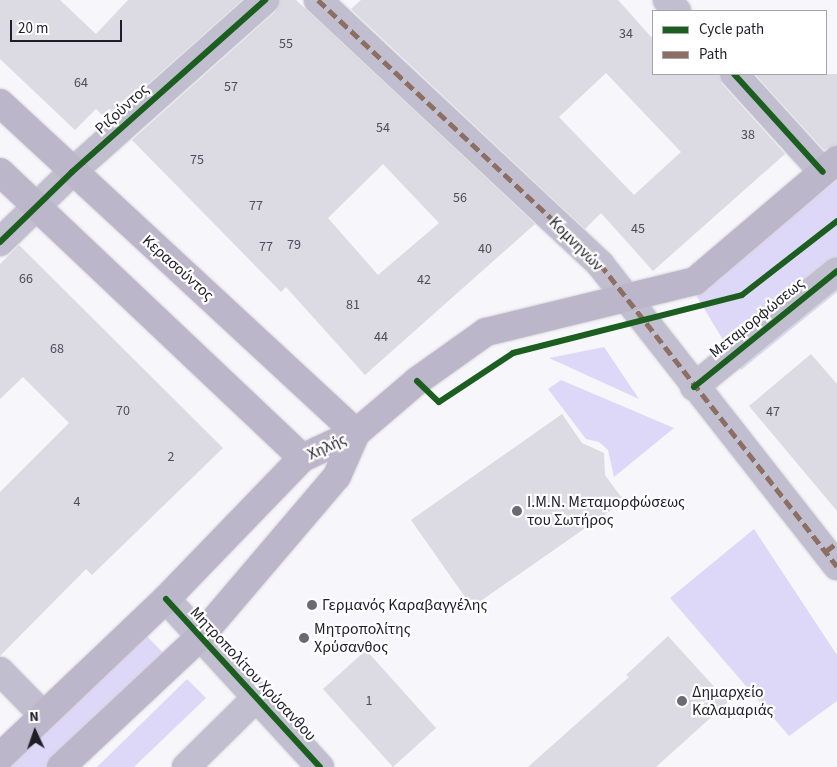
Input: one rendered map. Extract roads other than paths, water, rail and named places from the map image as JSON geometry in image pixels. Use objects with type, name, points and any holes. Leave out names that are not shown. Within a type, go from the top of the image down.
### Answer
[{"type":"main road","name":"Κερασούντος","points":[[0,103],[72,172],[356,433]]},
{"type":"main road","points":[[356,433],[417,381],[486,332],[625,300],[695,281],[830,166]]},
{"type":"main road","points":[[0,172],[302,458]]},
{"type":"main road","name":"Χηλής","points":[[0,756],[166,599],[302,458],[356,433]]},
{"type":"main road","name":"Χηλής","points":[[61,767],[200,637],[337,476],[356,433]]},
{"type":"street","name":"Ριζούντος","points":[[0,242],[72,172],[265,0]]},
{"type":"street","name":"Κομνηνών","points":[[318,0],[600,264],[625,300],[694,387],[833,553]]},
{"type":"street","points":[[667,0],[676,10]]},
{"type":"street","points":[[735,75],[830,166]]},
{"type":"street","name":"Μεταμορφώσεως","points":[[694,387],[837,271]]},
{"type":"street","name":"Μητροπολίτου Χρύσανθου","points":[[166,599],[320,767]]},
{"type":"street","points":[[0,670],[43,715]]},
{"type":"street","points":[[186,767],[256,698]]},
{"type":"place","name":"Ι.Μ.Ν. Μεταμορφώσεως του Σωτήρος","points":[[517,511]]},
{"type":"place","name":"Γερμανός Καραβαγγέλης","points":[[312,605]]},
{"type":"place","name":"Μητροπολίτης Χρύσανθος","points":[[304,638]]},
{"type":"place","name":"Δημαρχείο Καλαμαριάς","points":[[682,701]]}]
